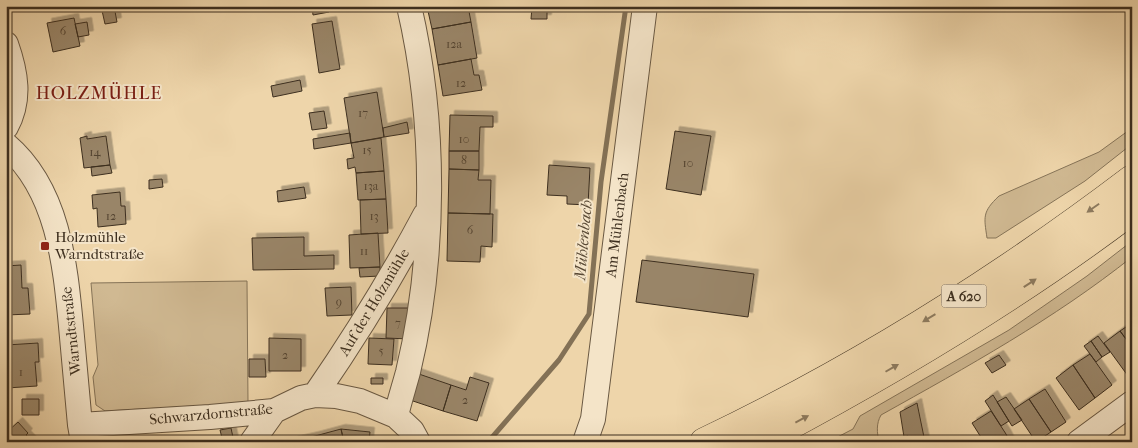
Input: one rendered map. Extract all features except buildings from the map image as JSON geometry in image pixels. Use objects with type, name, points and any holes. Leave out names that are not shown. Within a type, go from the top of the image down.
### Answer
[{"type":"highway","name":"A 620","points":[[704,442],[843,369],[936,314],[1020,260],[1132,179]]},
{"type":"highway","name":"A 620","points":[[758,442],[850,393],[950,334],[1035,280],[1132,210]]},
{"type":"street","name":"Auf der Holzmühle","points":[[396,416],[408,372],[418,319],[425,267],[429,206],[426,113],[420,62],[409,6]]},
{"type":"street","name":"Am Mühlenbach","points":[[585,442],[593,418],[644,6]]},
{"type":"street","points":[[6,44],[16,83],[15,102],[6,127]]},
{"type":"street","name":"Warndtstraße","points":[[6,145],[25,165],[39,185],[60,244],[66,278],[82,433]]},
{"type":"street","name":"Auf der Holzmühle","points":[[315,395],[360,327],[401,259],[429,206]]},
{"type":"street","name":"Schwarzdornstraße","points":[[82,433],[274,410],[302,398],[315,395],[336,396],[360,401],[396,416]]},
{"type":"street","points":[[1079,442],[1132,403]]},
{"type":"street","points":[[252,442],[274,410]]},
{"type":"street","points":[[396,416],[412,431],[418,442]]},
{"type":"shaded area","points":[[1132,128],[1132,144],[1085,181],[996,238],[987,238],[985,225],[987,211],[999,196],[1099,152]]},
{"type":"shaded area","points":[[1132,241],[1132,257],[1072,301],[1010,341],[881,415],[877,428],[879,442],[828,442],[853,429],[860,416],[1009,330],[1087,276]]},
{"type":"shaded area","points":[[247,281],[248,403],[105,411],[96,405],[93,377],[98,365],[91,283]]},
{"type":"waterway","name":"Mühlenbach","points":[[488,442],[559,360],[589,314],[601,182],[626,6]]},
{"type":"place","name":"Holzmühle Warndtstraße","points":[[45,246]]},
{"type":"district","name":"HOLZMÜHLE","points":[[99,93]]}]
